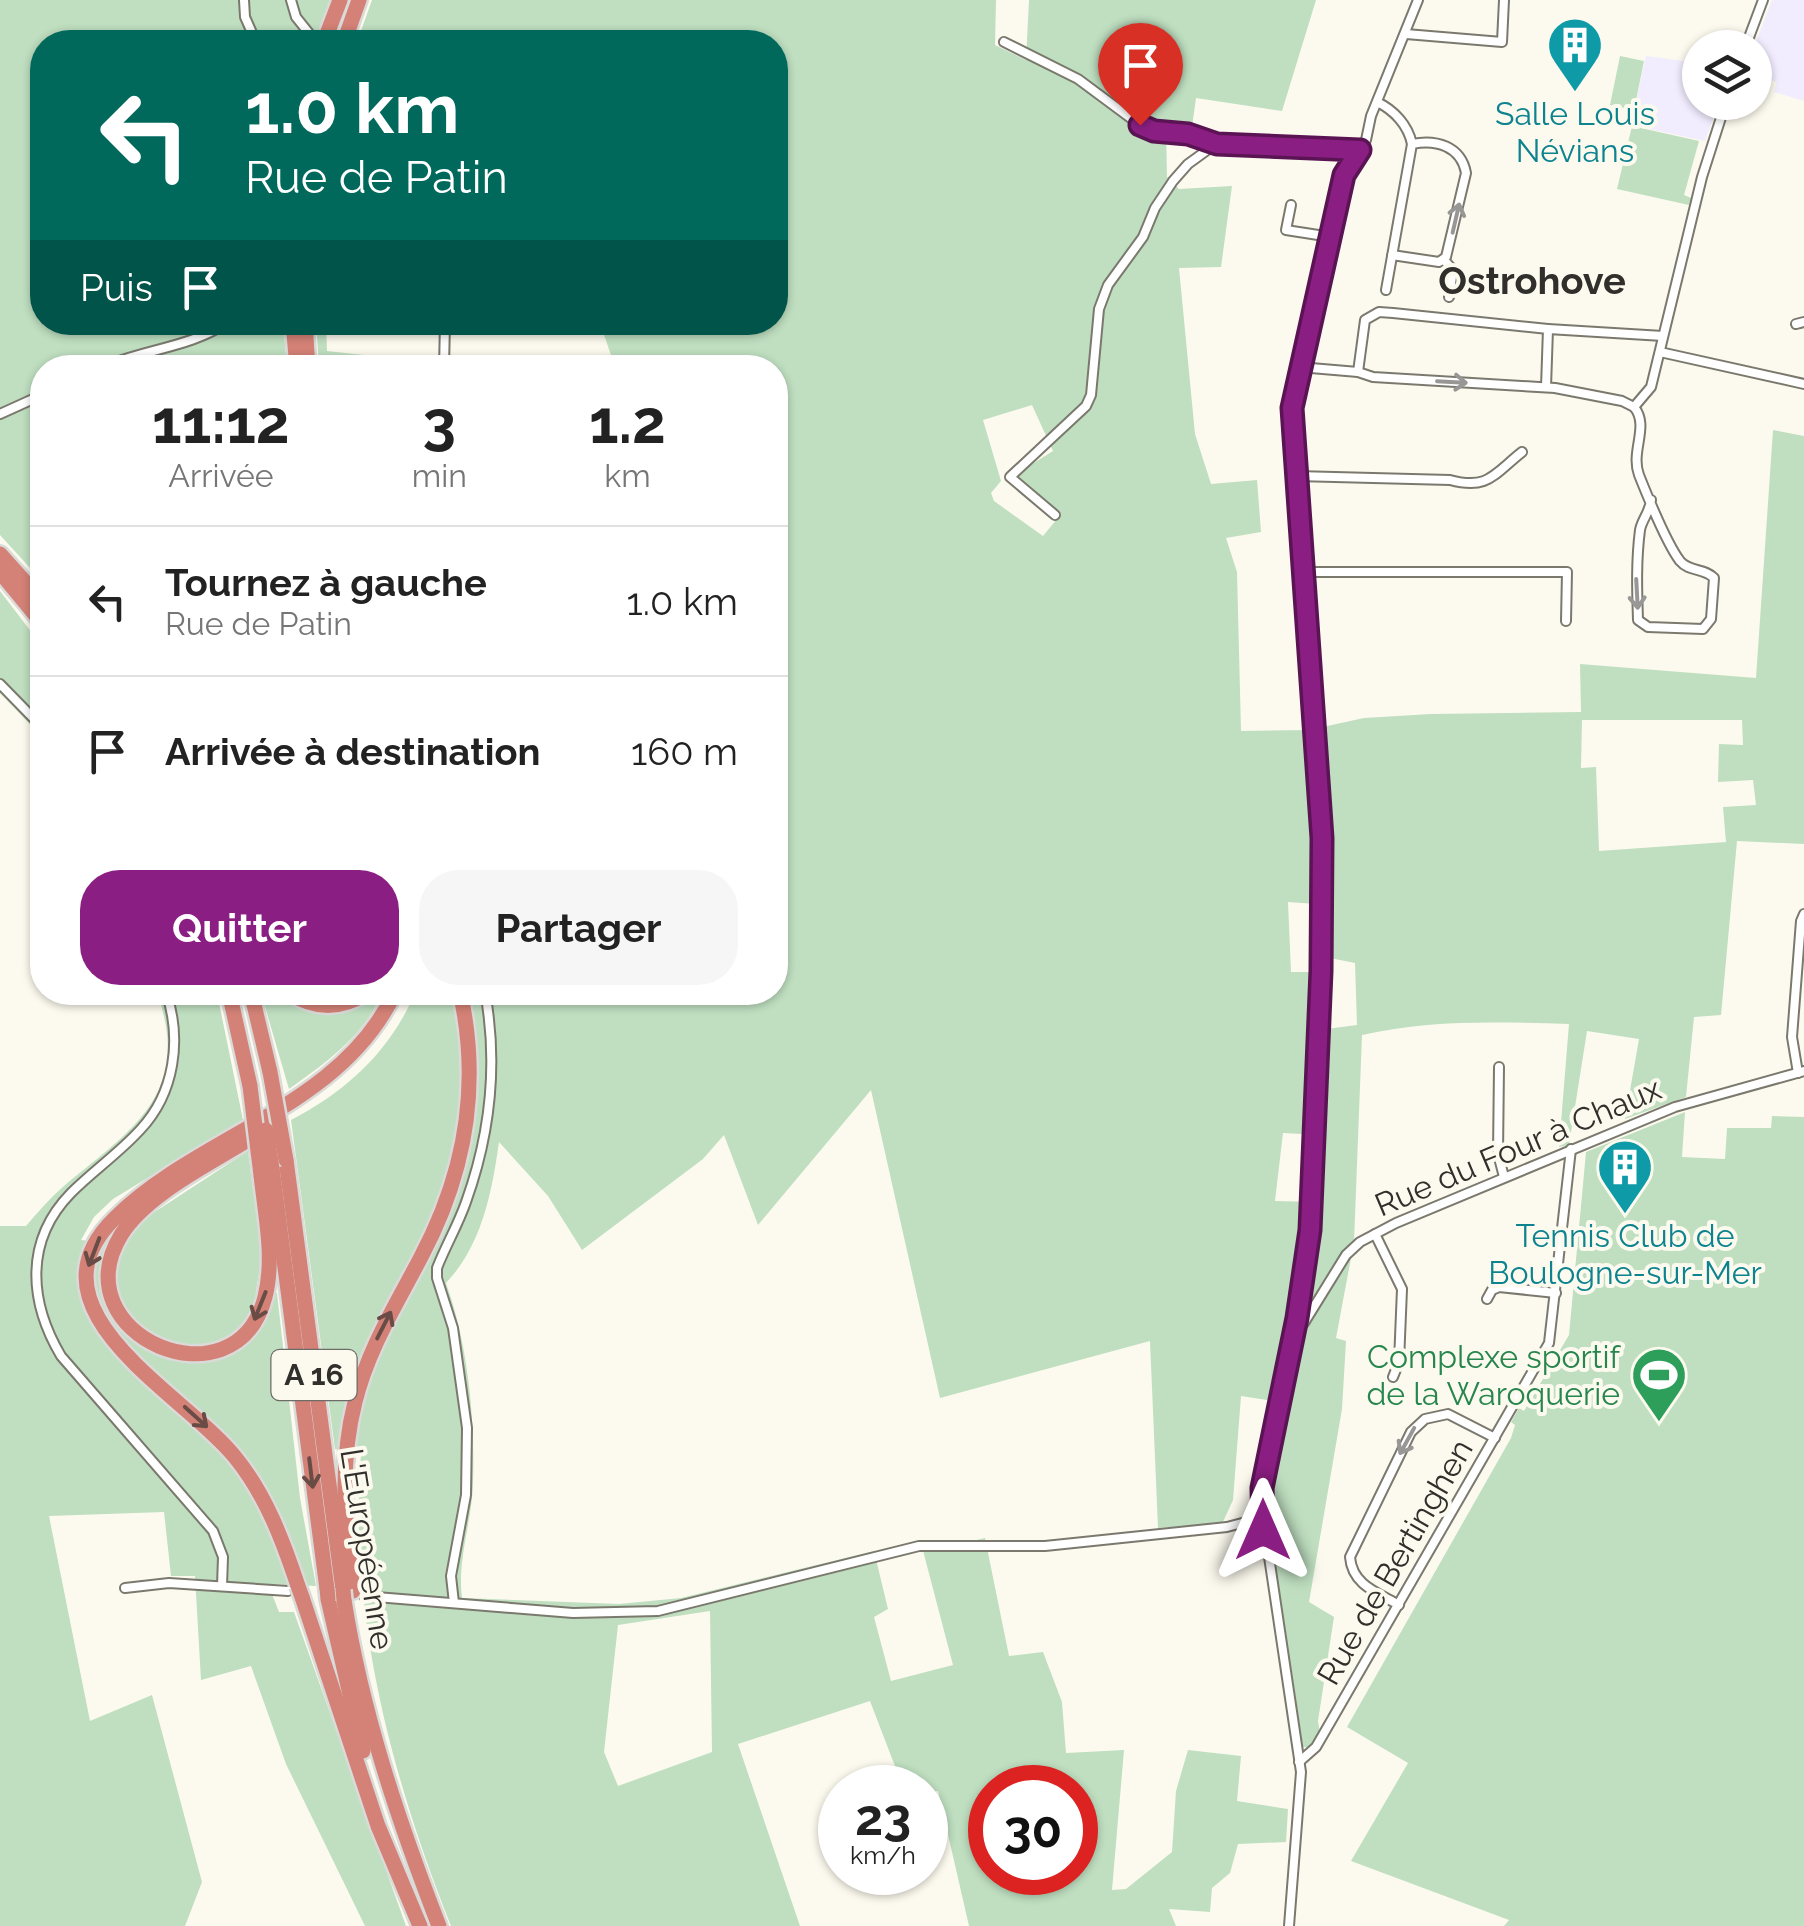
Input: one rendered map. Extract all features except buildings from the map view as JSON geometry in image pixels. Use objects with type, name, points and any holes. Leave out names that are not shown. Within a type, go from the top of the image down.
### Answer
[{"type":"highway","points":[[329,30],[340,0]]},
{"type":"highway","points":[[348,30],[359,0]]},
{"type":"highway","points":[[1,560],[30,588]]},
{"type":"highway","points":[[1,560],[30,605]]},
{"type":"highway","points":[[236,1005],[259,1080],[273,1168],[266,1296],[254,1321],[238,1338],[209,1352],[173,1353],[142,1339],[119,1313],[110,1282],[116,1246],[129,1224],[161,1196],[341,1077],[378,1040],[398,1005]]},
{"type":"highway","name":"L'Européenne","points":[[251,1005],[273,1168],[362,1690],[393,1800],[439,1926]]},
{"type":"highway","points":[[387,1005],[373,1030],[341,1065],[308,1091],[174,1174],[126,1209],[100,1235],[88,1264],[87,1288],[98,1322],[123,1353],[214,1434],[244,1468],[268,1509],[378,1826],[421,1926]]},
{"type":"highway","points":[[345,1595],[346,1459],[351,1420],[373,1348],[440,1220],[467,1130],[470,1077],[462,1005]]},
{"type":"highway","name":"L'Européenne","points":[[345,1595],[363,1753],[421,1926]]},
{"type":"street","points":[[244,0],[250,30]]},
{"type":"street","points":[[291,0],[305,30]]},
{"type":"street","points":[[1289,1926],[1301,1788],[1262,1518],[1262,1488],[1294,1329],[1312,1209],[1323,854],[1292,419],[1299,367],[1345,172],[1366,140],[1418,0]]},
{"type":"street","points":[[1406,34],[1502,42],[1504,0]]},
{"type":"street","points":[[1752,30],[1763,0]]},
{"type":"street","points":[[1004,42],[1078,79],[1154,131],[1188,134],[1217,144],[1360,150]]},
{"type":"street","points":[[1377,102],[1394,111],[1412,144],[1386,290]]},
{"type":"street","points":[[1634,407],[1649,391],[1702,177],[1720,120]]},
{"type":"street","points":[[1055,515],[1010,476],[1086,406],[1091,395],[1099,309],[1108,285],[1143,237],[1155,208],[1173,181],[1188,164],[1217,144]]},
{"type":"street","points":[[1412,144],[1441,144],[1458,154],[1464,164],[1464,184],[1444,260]]},
{"type":"street","points":[[1291,206],[1286,230],[1331,237]]},
{"type":"street","points":[[1392,254],[1444,260]]},
{"type":"street","points":[[1444,260],[1453,270],[1449,298]]},
{"type":"street","points":[[1358,372],[1363,325],[1369,316],[1384,312],[1663,336]]},
{"type":"street","points":[[1546,387],[1548,329]]},
{"type":"street","points":[[134,355],[204,335]]},
{"type":"street","points":[[1660,352],[1804,384]]},
{"type":"street","points":[[1299,367],[1373,377],[1546,387],[1622,401],[1634,407],[1641,419],[1636,463],[1651,500],[1681,562],[1714,578],[1710,622],[1700,630],[1648,626],[1638,620],[1636,582],[1641,527],[1651,500]]},
{"type":"street","points":[[0,414],[30,400]]},
{"type":"street","points":[[1296,476],[1450,480],[1473,485],[1522,452]]},
{"type":"street","points":[[1304,572],[1567,572],[1566,621]]},
{"type":"street","points":[[0,684],[30,715]]},
{"type":"street","points":[[1801,1072],[1792,1036],[1804,914]]},
{"type":"street","points":[[170,1005],[174,1047],[164,1091],[140,1130],[73,1191],[54,1215],[36,1260],[36,1292],[44,1325],[61,1356],[213,1530],[223,1558],[222,1586]]},
{"type":"street","points":[[454,1602],[451,1576],[466,1496],[468,1446],[453,1328],[437,1268],[466,1202],[486,1122],[492,1064],[487,1005]]},
{"type":"street","points":[[1499,1068],[1498,1154],[1504,1177]]},
{"type":"street","name":"Rue du Four à Chaux","points":[[1294,1329],[1310,1314],[1342,1259],[1375,1234],[1683,1105],[1801,1072]]},
{"type":"street","name":"Rue de Bertinghen","points":[[1299,1762],[1314,1750],[1550,1343],[1572,1149]]},
{"type":"street","points":[[1375,1234],[1402,1289],[1399,1365],[1393,1377]]},
{"type":"street","points":[[1487,1298],[1499,1287],[1556,1293]]},
{"type":"street","points":[[1399,1604],[1360,1582],[1352,1572],[1350,1557],[1410,1432],[1429,1418],[1451,1414],[1495,1438]]},
{"type":"street","points":[[345,1595],[573,1613],[658,1612],[918,1546],[1039,1546],[1227,1527],[1262,1518]]},
{"type":"street","points":[[125,1588],[155,1582],[296,1592]]},
{"type":"shaded area","points":[[1772,0],[1804,0],[1804,101],[1774,92],[1777,82],[1772,81],[1772,30],[1761,30]]},
{"type":"shaded area","points":[[1646,56],[1682,61],[1682,120],[1713,120],[1705,141],[1631,125]]},
{"type":"green space","points":[[0,0],[332,0],[321,30],[30,30],[30,335],[284,335],[286,355],[30,355],[30,568],[0,535]]},
{"type":"green space","points":[[372,0],[996,0],[995,45],[1026,60],[1029,0],[1316,0],[1282,111],[1196,98],[1192,127],[1166,128],[1167,177],[1179,189],[1232,186],[1221,267],[1179,268],[1195,434],[1211,484],[1257,480],[1261,532],[1226,538],[1237,572],[1241,731],[1309,730],[1364,718],[1431,714],[1581,712],[1580,664],[1756,678],[1773,430],[1804,436],[1804,844],[1737,841],[1721,1015],[1694,1017],[1686,1097],[1625,1119],[1639,1039],[1587,1031],[1569,1145],[1559,1147],[1569,1024],[1439,1024],[1362,1035],[1354,1242],[1336,1338],[1346,1341],[1342,1409],[1309,1602],[1334,1617],[1318,1721],[1320,1733],[1311,1747],[1303,1747],[1268,1517],[1268,1495],[1286,1403],[1241,1396],[1233,1500],[1222,1524],[1158,1528],[1150,1341],[940,1398],[871,1090],[758,1225],[724,1135],[703,1159],[582,1250],[548,1196],[499,1142],[489,1199],[477,1235],[446,1283],[465,1356],[473,1433],[473,1483],[461,1569],[462,1598],[619,1604],[681,1598],[874,1551],[888,1609],[874,1617],[891,1681],[953,1665],[921,1543],[985,1538],[1009,1656],[1043,1652],[1062,1702],[1066,1753],[1124,1750],[1112,1890],[1126,1889],[1172,1852],[1176,1791],[1188,1750],[1241,1756],[1237,1801],[1288,1809],[1286,1842],[1238,1844],[1230,1873],[1212,1888],[1210,1912],[1169,1909],[1176,1926],[969,1926],[948,1835],[948,1765],[895,1765],[870,1701],[738,1744],[800,1926],[451,1926],[393,1754],[368,1635],[361,1575],[361,1454],[335,1449],[291,1120],[330,1096],[365,1067],[393,1033],[409,1005],[788,1005],[788,355],[611,355],[604,335],[788,335],[788,30],[361,30]],"holes":[[[1032,405],[1053,451],[1018,477],[1061,514],[1043,536],[994,501],[991,493],[1001,481],[983,420]],[[1582,720],[1742,720],[1743,745],[1719,744],[1718,782],[1753,780],[1756,805],[1723,807],[1726,842],[1599,851],[1596,767],[1581,768]],[[1288,902],[1329,905],[1330,958],[1355,963],[1357,1025],[1311,1031],[1311,972],[1291,972]],[[1283,1133],[1321,1135],[1318,1202],[1275,1201]],[[710,1611],[712,1752],[618,1786],[604,1752],[618,1625]]]},
{"type":"green space","points":[[1620,56],[1644,61],[1634,110],[1610,105]]},
{"type":"green space","points":[[1632,126],[1699,141],[1684,195],[1691,198],[1689,205],[1617,189]]},
{"type":"green space","points":[[317,335],[326,335],[327,351],[363,355],[318,355]]},
{"type":"green space","points":[[0,591],[30,630],[30,724],[0,693]]},
{"type":"green space","points":[[160,1005],[219,1005],[243,1120],[113,1199],[94,1217],[81,1240],[107,1243],[133,1232],[150,1215],[248,1151],[262,1257],[256,1291],[277,1293],[300,1498],[316,1586],[268,1584],[279,1612],[294,1612],[406,1926],[365,1926],[286,1764],[251,1666],[201,1680],[195,1576],[171,1576],[164,1512],[49,1516],[90,1721],[152,1695],[202,1882],[185,1926],[0,1926],[0,1226],[26,1226],[59,1191],[113,1146],[150,1106],[162,1083],[167,1057]]},
{"type":"green space","points":[[264,1005],[376,1005],[355,1035],[289,1089]]},
{"type":"green space","points":[[1685,1112],[1682,1157],[1725,1159],[1727,1128],[1771,1128],[1772,1116],[1804,1117],[1804,1926],[1504,1926],[1509,1920],[1351,1861],[1408,1763],[1347,1727],[1511,1438],[1515,1425],[1511,1422],[1519,1408],[1524,1411],[1569,1335],[1586,1152]]},
{"type":"place","name":"Salle Louis Névians","points":[[1575,94]]},
{"type":"place","name":"Tennis Club de Boulogne-sur-Mer","points":[[1625,1216]]},
{"type":"place","name":"Complexe sportif de la Waroquerie","points":[[1659,1424]]},
{"type":"district","name":"Ostrohove","points":[[1532,281]]},
{"type":"route","points":[[1140,125],[1217,144],[1360,150],[1344,175],[1292,408],[1323,854],[1321,971],[1310,1230],[1297,1318],[1262,1488],[1263,1530]]}]
